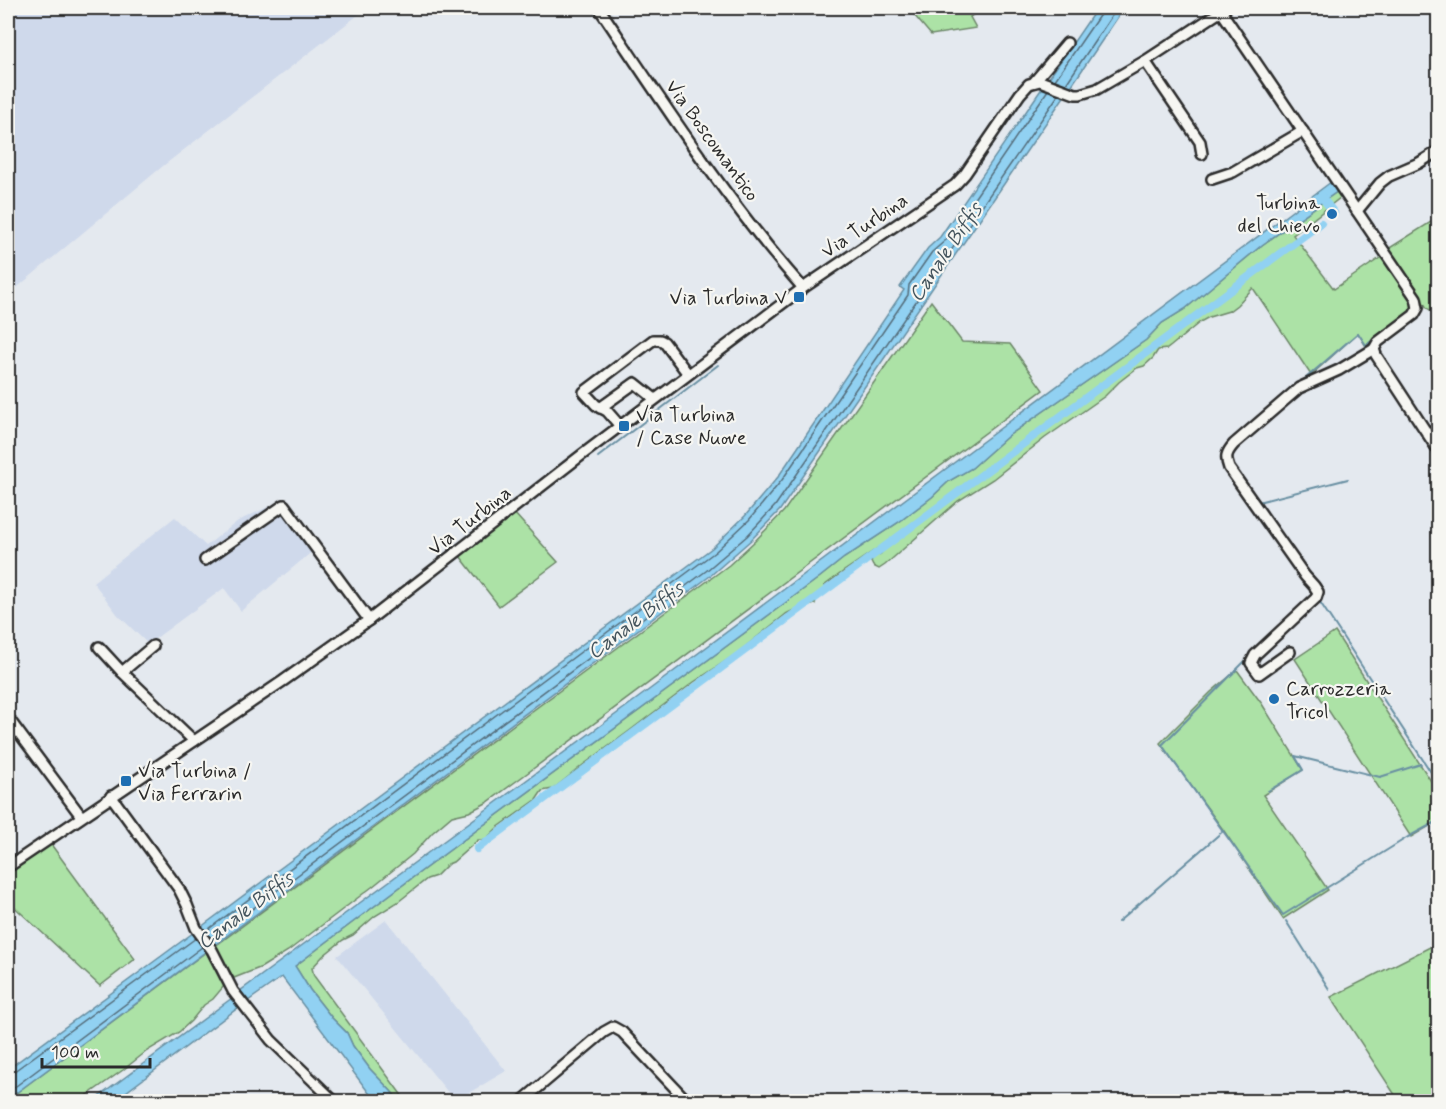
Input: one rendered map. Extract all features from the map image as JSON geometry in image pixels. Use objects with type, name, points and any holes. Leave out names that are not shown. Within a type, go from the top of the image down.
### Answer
[{"type":"street","name":"Via Boscomantico","points":[[599,8],[682,131],[773,255],[803,288]]},
{"type":"street","points":[[1037,82],[1075,94],[1097,89],[1145,61],[1224,9],[1416,298],[1418,308],[1414,315],[1378,342],[1374,349],[1339,370],[1299,388],[1234,444],[1225,459],[1229,468],[1318,592],[1316,598],[1255,655],[1251,663],[1259,674],[1290,652]]},
{"type":"street","name":"Via Turbina","points":[[8,867],[369,620],[803,288],[955,185],[1020,94],[1029,84],[1037,82],[1067,43]]},
{"type":"street","points":[[1145,61],[1200,142],[1202,154]]},
{"type":"street","points":[[1212,179],[1233,172],[1303,131]]},
{"type":"street","points":[[1357,212],[1380,183],[1389,176],[1419,163],[1438,151]]},
{"type":"street","points":[[620,426],[607,411],[596,405],[584,392],[653,340],[660,339],[664,342],[688,374]]},
{"type":"street","points":[[1374,349],[1438,450]]},
{"type":"street","points":[[600,408],[635,383],[655,399]]},
{"type":"street","points":[[205,560],[284,505],[369,620]]},
{"type":"street","points":[[122,672],[153,646]]},
{"type":"street","points":[[99,647],[194,741]]},
{"type":"street","points":[[8,718],[81,816]]},
{"type":"street","points":[[111,796],[178,889],[188,905],[196,928],[212,950],[233,991],[271,1040],[335,1101]]},
{"type":"street","points":[[521,1101],[604,1032],[614,1027],[622,1032],[688,1101]]},
{"type":"shaded area","points":[[8,8],[367,8],[163,166],[8,295]]},
{"type":"shaded area","points":[[281,501],[314,550],[241,611],[224,588],[148,644],[118,615],[93,582],[175,517],[206,546],[238,521]]},
{"type":"shaded area","points":[[386,920],[506,1071],[455,1101],[337,956]]},
{"type":"green space","points":[[908,8],[983,8],[970,17],[976,28],[931,35]]},
{"type":"green space","points":[[1338,191],[1341,197],[1293,235],[1334,289],[1383,256],[1413,301],[1412,311],[1369,344],[1367,348],[1358,333],[1311,375],[1253,288],[1229,311],[1209,317],[1167,349],[1158,350],[1144,366],[1137,368],[1105,396],[1045,438],[993,479],[958,501],[885,565],[879,569],[871,562],[874,556],[883,551],[884,547],[878,548],[844,571],[824,586],[826,589],[821,597],[817,597],[815,604],[786,614],[736,654],[694,682],[553,789],[542,791],[536,800],[497,828],[485,840],[478,840],[436,876],[427,879],[323,956],[312,968],[314,976],[406,1101],[399,1101],[370,1069],[353,1046],[347,1033],[310,990],[295,966],[844,558],[899,522],[949,481],[972,468],[1008,436],[1146,340],[1162,323],[1185,309],[1262,245]]},
{"type":"green space","points":[[1434,220],[1438,227],[1438,307],[1430,310],[1388,249]]},
{"type":"green space","points":[[931,301],[962,342],[1010,344],[1043,390],[488,802],[469,812],[452,816],[413,854],[288,951],[262,967],[234,978],[214,947],[729,565],[755,541],[784,511]]},
{"type":"green space","points":[[514,513],[558,562],[499,606],[460,556]]},
{"type":"green space","points":[[1335,632],[1438,792],[1438,821],[1411,837],[1295,659]]},
{"type":"green space","points":[[1237,670],[1262,704],[1303,770],[1263,795],[1328,890],[1283,919],[1224,831],[1160,743],[1211,692]]},
{"type":"green space","points":[[50,843],[135,959],[100,986],[8,901],[8,872]]},
{"type":"green space","points":[[1432,946],[1438,957],[1438,1101],[1399,1101],[1331,997]]},
{"type":"green space","points":[[206,952],[224,986],[179,1032],[147,1051],[79,1101],[8,1102],[8,1099]]},
{"type":"water","name":"Canale Biffis","points":[[1097,8],[1124,8],[780,510],[751,540],[710,576],[8,1099],[8,1069],[712,548],[745,516],[778,477],[904,290],[900,287],[928,248],[940,237]]},
{"type":"water","points":[[1331,182],[1338,191],[1262,245],[1185,309],[1162,323],[1146,340],[1008,436],[972,468],[949,481],[899,522],[844,558],[295,966],[310,990],[347,1033],[353,1046],[370,1069],[399,1101],[375,1101],[282,977],[248,1001],[240,991],[638,698]]},
{"type":"water","points":[[232,998],[239,1007],[114,1101],[93,1101]]},
{"type":"waterway","points":[[987,135],[1017,89]]},
{"type":"waterway","points":[[1318,199],[1321,196],[1334,213]]},
{"type":"waterway","points":[[477,849],[1321,223]]},
{"type":"waterway","points":[[1299,384],[1358,333],[1366,345],[1412,311]]},
{"type":"waterway","points":[[598,457],[718,365]]},
{"type":"waterway","points":[[1258,502],[1348,479]]},
{"type":"waterway","points":[[1320,602],[1438,783]]},
{"type":"waterway","points":[[1118,922],[1223,831],[1162,745],[1249,657]]},
{"type":"waterway","points":[[1295,756],[1380,777],[1421,764]]},
{"type":"waterway","points":[[1268,791],[1303,770],[1295,756]]},
{"type":"waterway","points":[[1223,831],[1283,915],[1408,837],[1438,821]]},
{"type":"waterway","points":[[1286,921],[1329,989]]},
{"type":"place","name":"Turbina del Chievo","points":[[1332,214]]},
{"type":"place","name":"Via Turbina V","points":[[799,297]]},
{"type":"place","name":"Via Turbina / Case Nuove","points":[[624,426]]},
{"type":"place","name":"Carrozzeria Tricol","points":[[1274,699]]},
{"type":"place","name":"Via Turbina / Via Ferrarin","points":[[126,781]]}]
